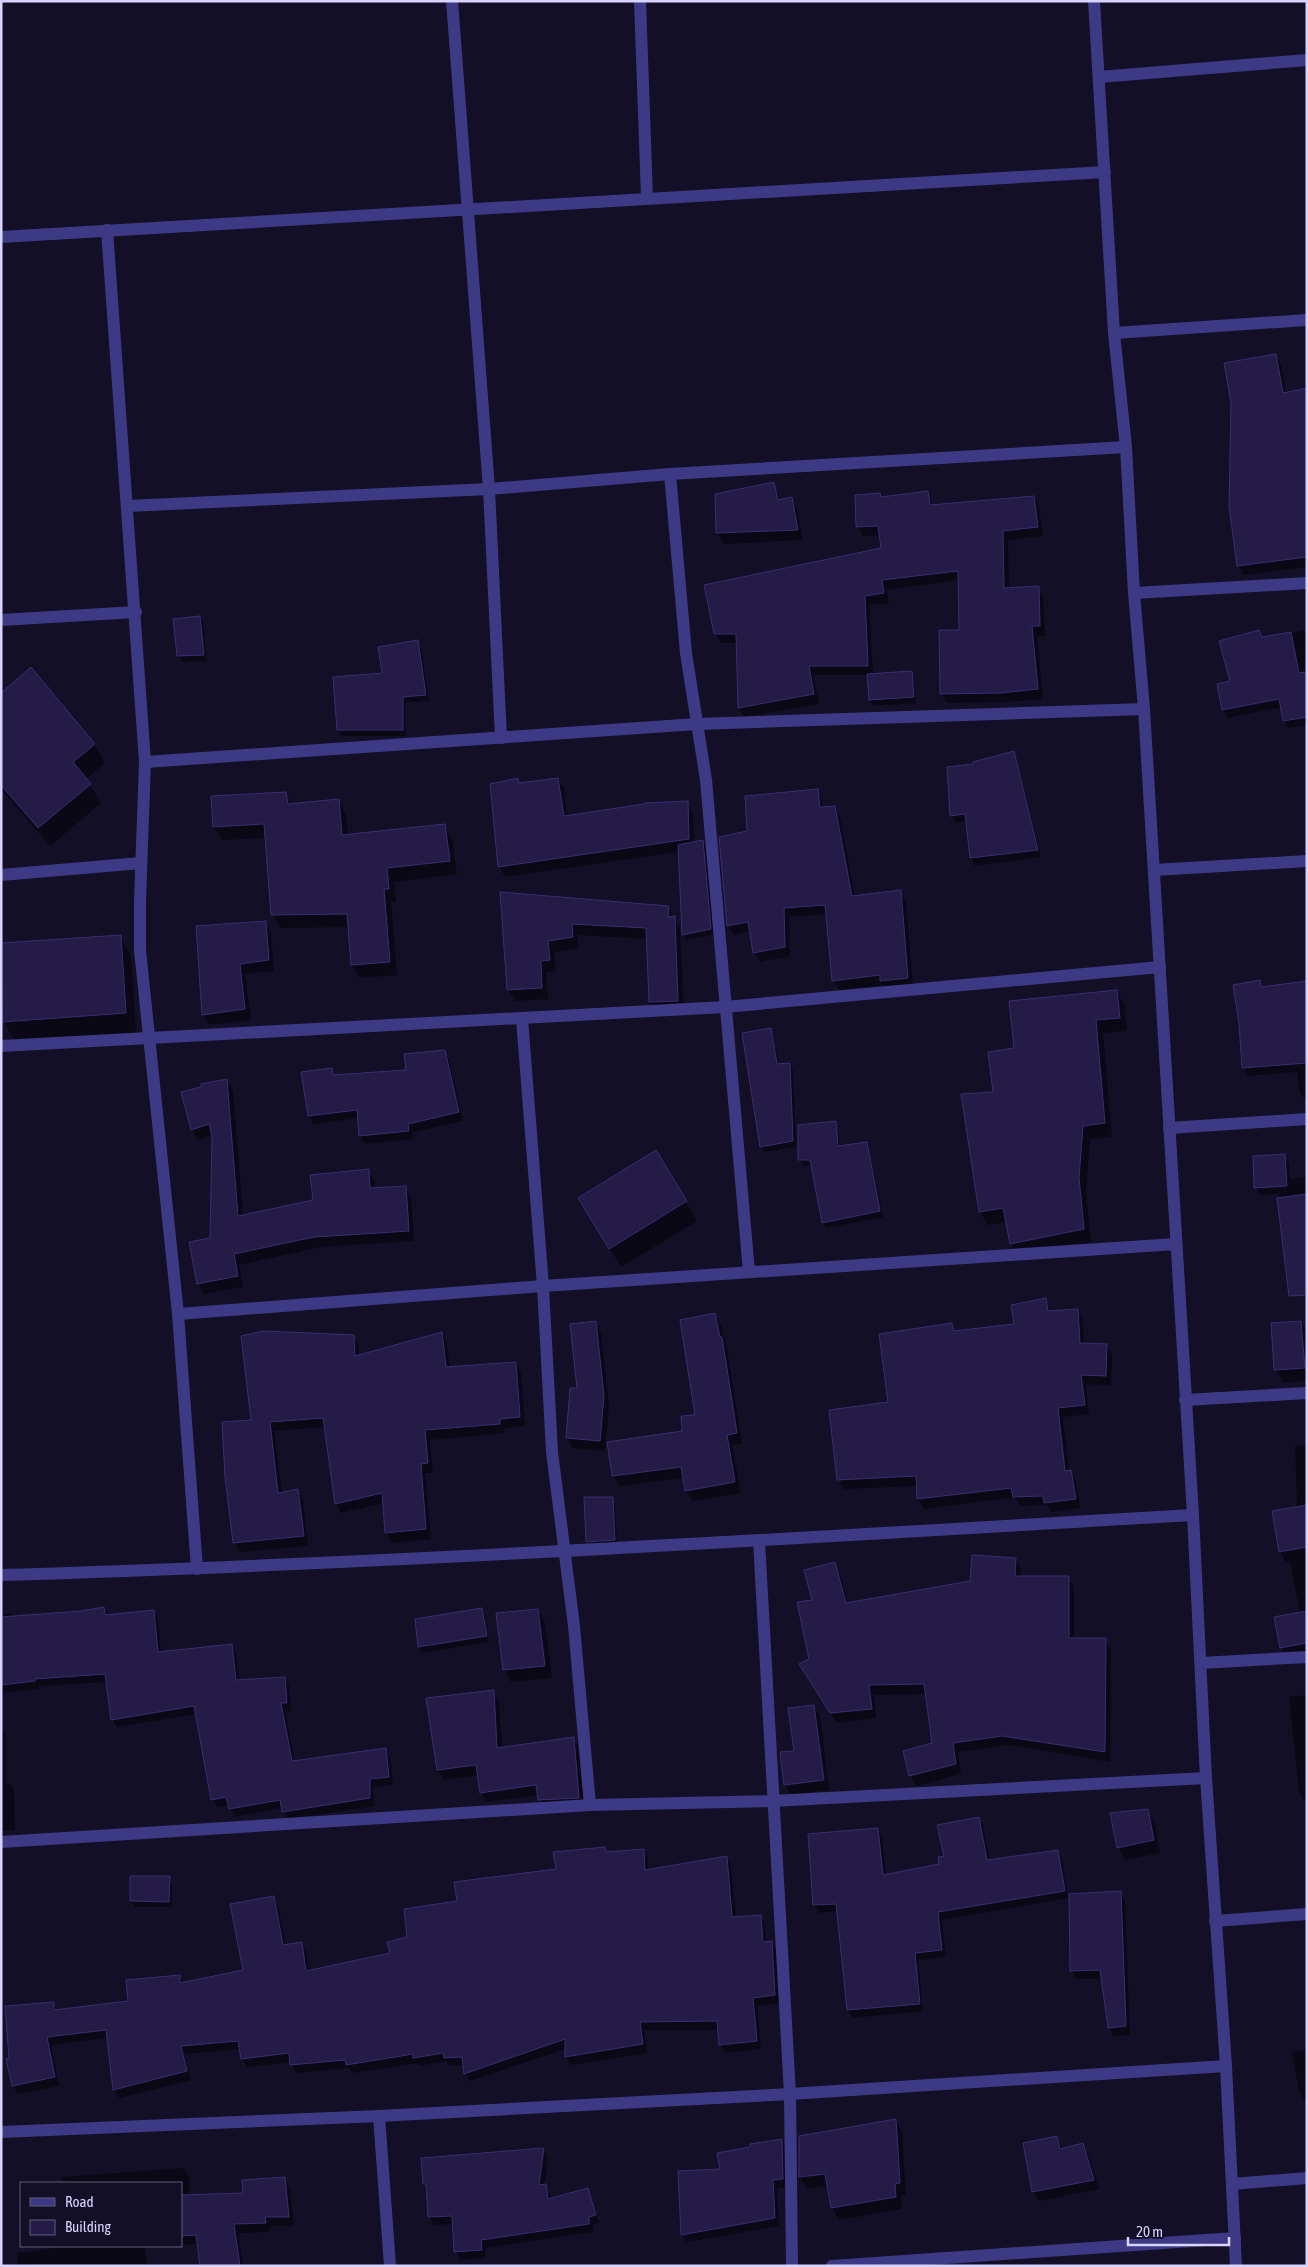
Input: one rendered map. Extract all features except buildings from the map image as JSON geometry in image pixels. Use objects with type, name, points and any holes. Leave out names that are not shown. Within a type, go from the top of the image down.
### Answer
[{"type":"street","points":[[452,1],[469,209],[488,489],[501,738]]},
{"type":"street","points":[[640,1],[647,198]]},
{"type":"street","points":[[1094,1],[1114,333],[1126,448],[1134,593],[1144,709],[1193,1515],[1206,1778],[1226,2066],[1236,2266]]},
{"type":"street","points":[[1099,77],[1307,60]]},
{"type":"street","points":[[1,237],[1105,172]]},
{"type":"street","points":[[107,230],[146,762],[141,863],[140,950],[178,1314],[197,1569]]},
{"type":"street","points":[[1114,333],[1307,320]]},
{"type":"street","points":[[128,506],[488,489],[670,474],[1126,448]]},
{"type":"street","points":[[670,474],[686,653],[706,780],[748,1272]]},
{"type":"street","points":[[1134,593],[1307,583]]},
{"type":"street","points":[[1,620],[136,612]]},
{"type":"street","points":[[146,762],[697,724],[1144,709]]},
{"type":"street","points":[[1154,870],[1307,861]]},
{"type":"street","points":[[1,875],[141,863]]},
{"type":"street","points":[[1,1046],[725,1007],[1160,967]]},
{"type":"street","points":[[522,1019],[543,1286],[552,1452],[574,1626],[590,1805]]},
{"type":"street","points":[[1169,1128],[1307,1119]]},
{"type":"street","points":[[178,1314],[543,1286],[1176,1244]]},
{"type":"street","points":[[1185,1400],[1307,1393]]},
{"type":"street","points":[[1,1575],[197,1569],[565,1552],[1193,1515]]},
{"type":"street","points":[[759,1540],[772,1801],[790,2094],[792,2266]]},
{"type":"street","points":[[1201,1664],[1307,1657]]},
{"type":"street","points":[[1,1842],[590,1805],[772,1801],[1206,1778]]},
{"type":"street","points":[[1215,1920],[1307,1914]]},
{"type":"street","points":[[1,2132],[379,2116],[790,2094],[1226,2066]]},
{"type":"street","points":[[379,2116],[390,2266]]},
{"type":"street","points":[[1232,2184],[1307,2178]]},
{"type":"street","points":[[832,2266],[1235,2238]]}]
